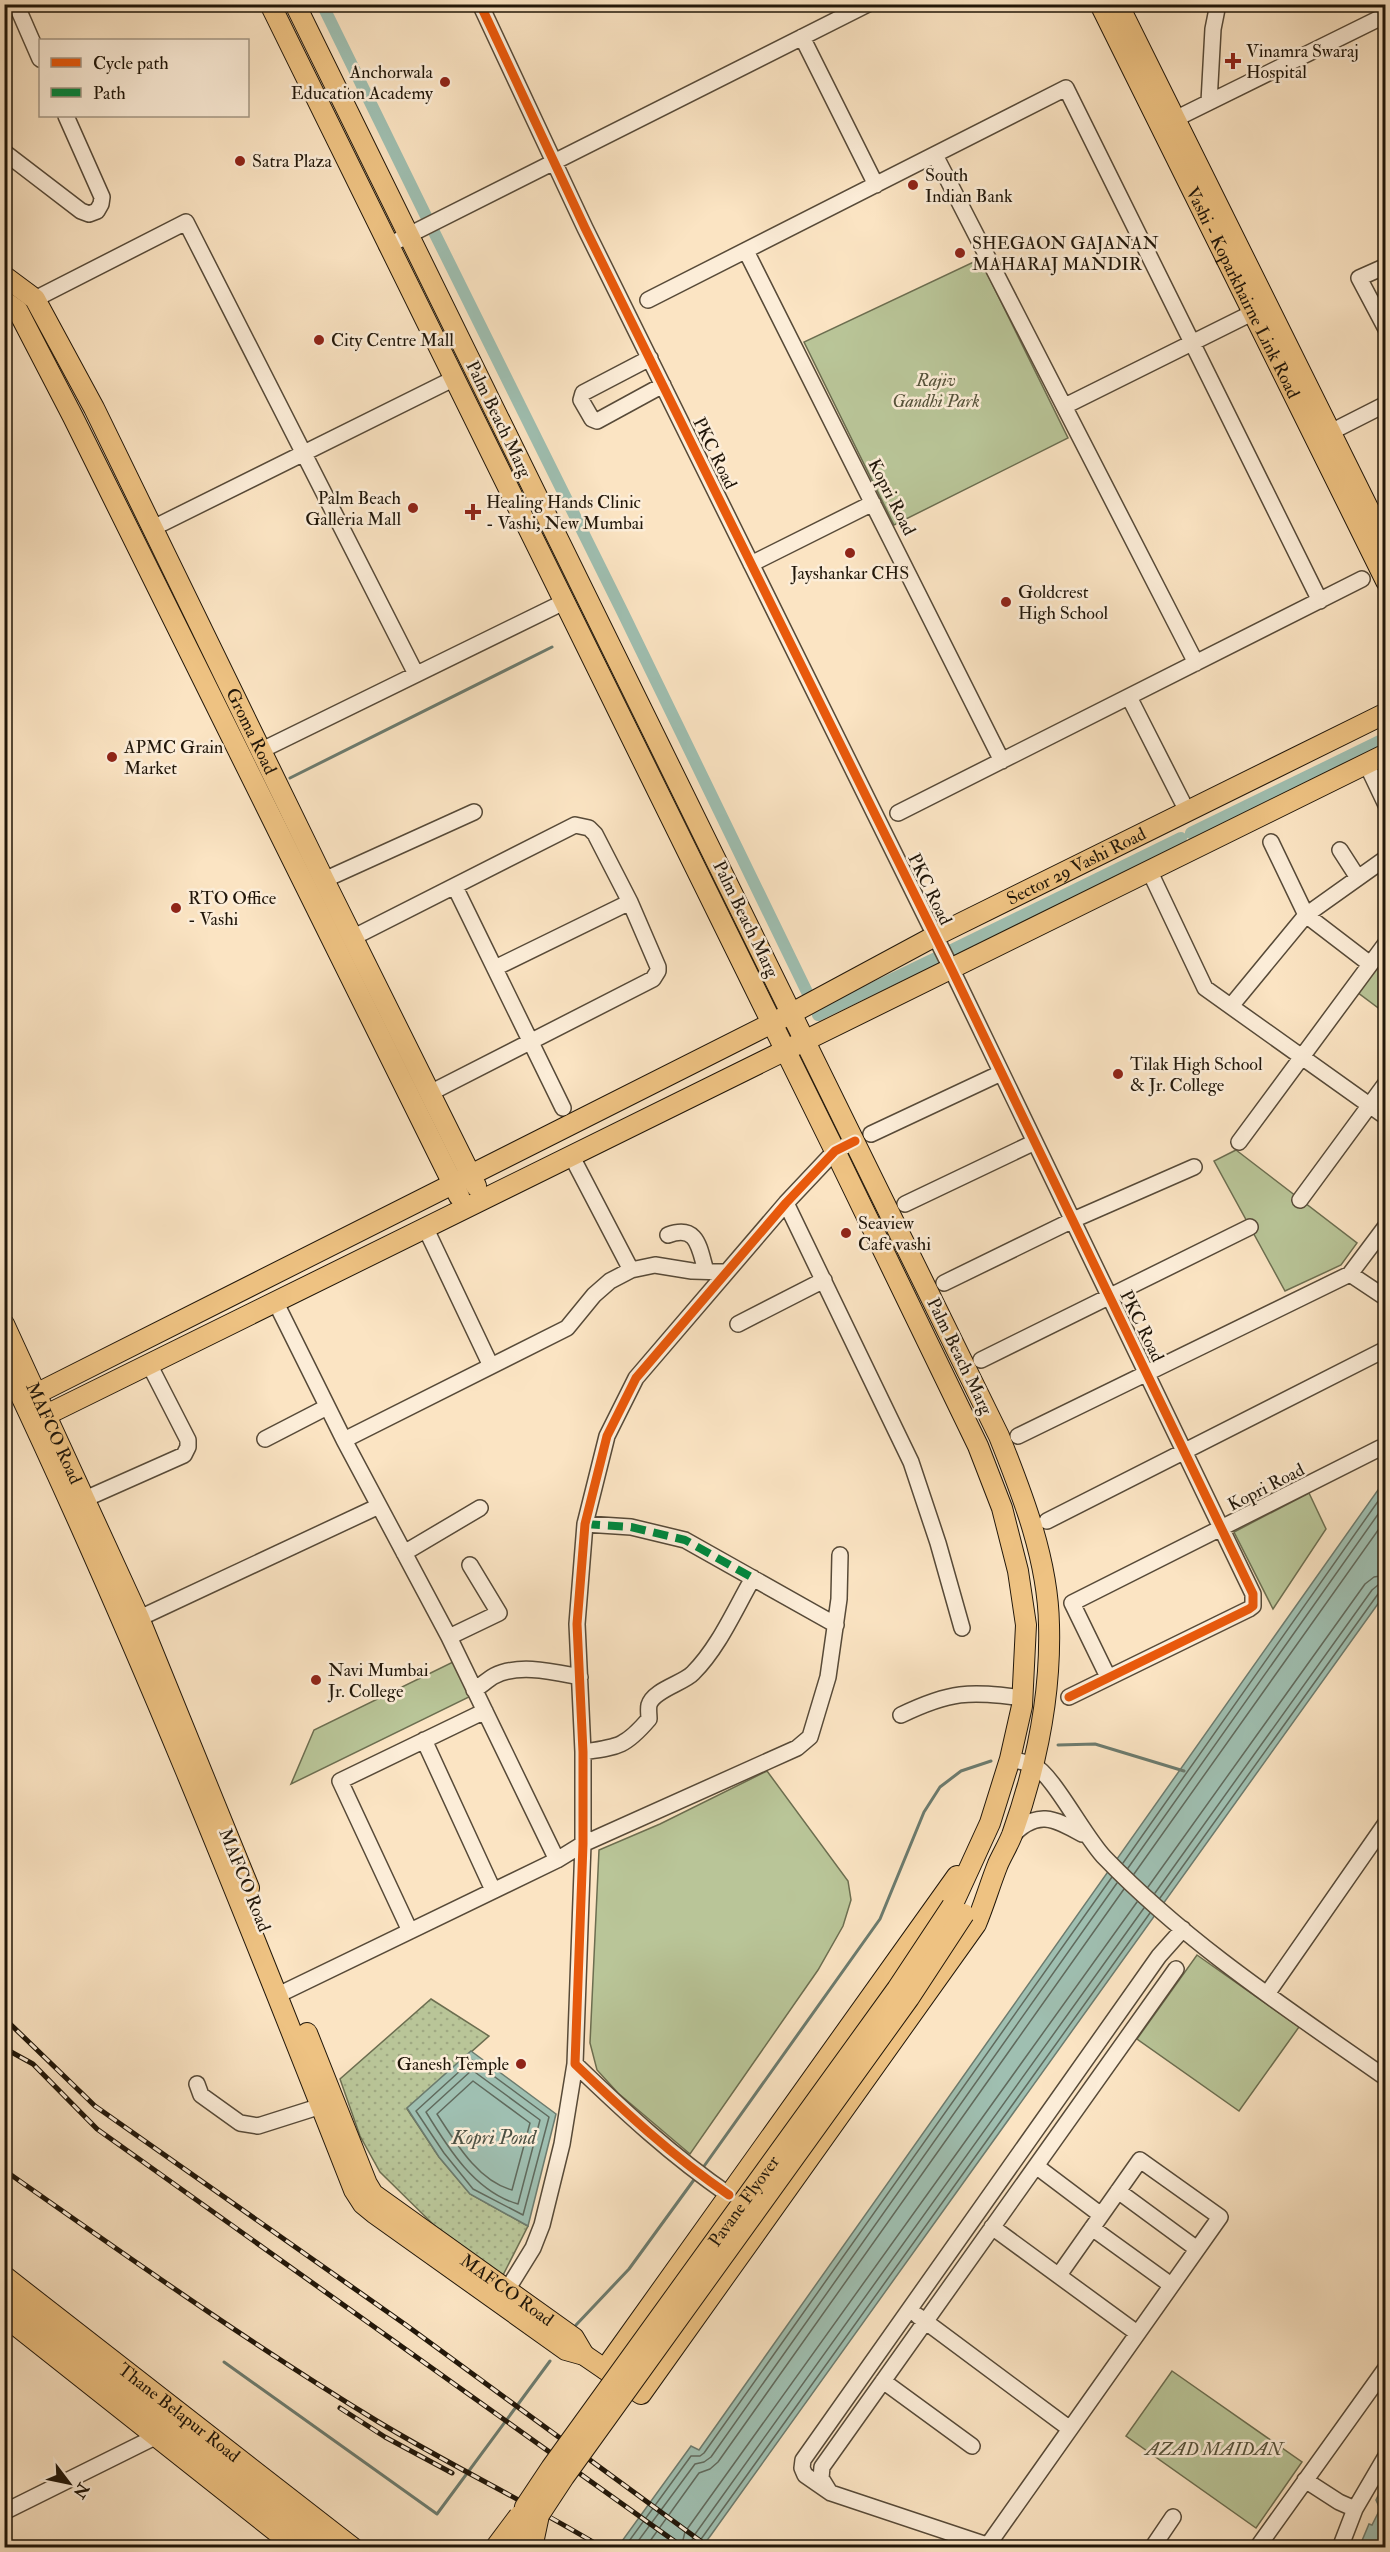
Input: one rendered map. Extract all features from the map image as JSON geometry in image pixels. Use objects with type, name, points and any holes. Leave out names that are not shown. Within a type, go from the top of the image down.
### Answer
[{"type":"main road","name":"Palm Beach Marg","points":[[270,4],[770,1024],[835,1151],[978,1446],[1002,1508],[1018,1571],[1026,1625],[1023,1698],[1010,1759],[990,1823],[976,1852]]},
{"type":"main road","name":"Palm Beach Marg","points":[[295,4],[792,1013],[863,1137],[999,1436],[1025,1501],[1041,1566],[1049,1624],[1046,1709],[1033,1765],[1011,1838],[998,1866]]},
{"type":"main road","name":"Vashi - Koparkhairne Link Road","points":[[1100,4],[1168,122]]},
{"type":"main road","name":"Vashi - Koparkhairne Link Road","points":[[1118,4],[1168,122],[1323,436],[1386,582]]},
{"type":"main road","name":"Groma Road","points":[[4,276],[35,299],[94,408],[430,1093],[462,1180]]},
{"type":"main road","name":"Groma Road","points":[[4,301],[18,311],[473,1203]]},
{"type":"main road","points":[[73,417],[94,408]]},
{"type":"main road","name":"Vashi - Koparkhairne Link Road","points":[[1323,436],[1386,544]]},
{"type":"main road","name":"Sector 29 Vashi Road","points":[[31,1397],[792,1013],[935,936],[1386,713]]},
{"type":"main road","name":"Sector 29 Vashi Road","points":[[41,1418],[1386,754]]},
{"type":"main road","name":"MAFCO Road","points":[[4,1324],[31,1397],[132,1622],[284,1992],[367,2184],[374,2194],[574,2338],[584,2355]]},
{"type":"main road","name":"MAFCO Road","points":[[4,1360],[31,1397]]},
{"type":"main road","name":"MAFCO Road","points":[[41,1418],[86,1499],[132,1622]]},
{"type":"main road","points":[[604,2369],[941,1897],[976,1852]]},
{"type":"main road","name":"Pavane Flyover","points":[[532,2547],[539,2515],[564,2476],[909,1998],[958,1910],[976,1852]]},
{"type":"main road","name":"MAFCO Road","points":[[284,1992],[321,2106],[354,2190],[363,2204],[566,2350],[584,2355],[641,2394],[976,1924],[998,1866]]},
{"type":"main road","name":"Pavane Flyover","points":[[517,2547],[525,2507],[897,1989],[958,1910],[998,1866]]},
{"type":"main road","name":"Thane Belapur Road","points":[[4,2276],[353,2547]]},
{"type":"main road","points":[[4,2292],[9,2314],[324,2547]]},
{"type":"main road","name":"Thane Belapur Road","points":[[9,2314],[297,2547]]},
{"type":"main road","points":[[495,2547],[525,2507]]},
{"type":"street","points":[[16,4],[39,57]]},
{"type":"street","name":"PKC Road","points":[[480,4],[554,162],[951,968],[1253,1594],[1253,1606],[1069,1697]]},
{"type":"street","points":[[387,246],[868,4]]},
{"type":"street","points":[[1209,102],[1218,4]]},
{"type":"street","points":[[1168,122],[1386,15]]},
{"type":"street","points":[[802,37],[876,185]]},
{"type":"street","points":[[648,300],[1066,88],[1320,601]]},
{"type":"street","points":[[4,152],[81,211],[89,214],[97,211],[102,197],[66,117]]},
{"type":"street","points":[[935,155],[1196,663]]},
{"type":"street","points":[[35,299],[186,222],[416,674]]},
{"type":"street","name":"Kopri Road","points":[[746,251],[1002,761]]},
{"type":"street","points":[[1386,266],[1359,278],[1386,329]]},
{"type":"street","points":[[1065,406],[1260,309]]},
{"type":"street","points":[[650,358],[583,393],[581,400],[592,418],[597,421],[663,385]]},
{"type":"street","points":[[153,528],[453,379]]},
{"type":"street","points":[[1323,436],[1386,404]]},
{"type":"street","points":[[751,564],[873,503]]},
{"type":"street","points":[[898,813],[1362,579]]},
{"type":"street","points":[[262,750],[564,602]]},
{"type":"street","points":[[1129,697],[1187,811]]},
{"type":"street","points":[[1366,764],[1386,805]]},
{"type":"street","points":[[324,880],[474,812]]},
{"type":"street","points":[[354,937],[575,825],[581,825],[595,834],[630,902],[658,967],[656,975],[532,1042],[430,1093]]},
{"type":"street","points":[[1270,842],[1306,915],[1370,964]]},
{"type":"street","points":[[1340,850],[1358,878]]},
{"type":"street","points":[[1231,1006],[1306,915],[1386,858]]},
{"type":"street","points":[[1149,870],[1205,988],[1386,1117]]},
{"type":"street","points":[[455,887],[563,1108]]},
{"type":"street","points":[[495,968],[630,902]]},
{"type":"street","points":[[1239,1142],[1386,943]]},
{"type":"street","points":[[507,2290],[533,2248],[542,2225],[562,2144],[575,2064],[583,1844],[583,1752],[577,1624],[585,1524],[607,1436],[636,1378],[786,1203],[835,1151],[1001,1072]]},
{"type":"street","points":[[1300,1200],[1386,1083]]},
{"type":"street","points":[[905,1204],[1035,1142]]},
{"type":"street","points":[[571,1155],[631,1270]]},
{"type":"street","points":[[944,1283],[1073,1220],[1194,1167]]},
{"type":"street","points":[[786,1203],[911,1462],[938,1543],[962,1628]]},
{"type":"street","points":[[1018,1436],[1350,1274],[1386,1226]]},
{"type":"street","points":[[425,1227],[492,1366]]},
{"type":"street","points":[[981,1360],[1250,1227]]},
{"type":"street","points":[[668,1235],[679,1231],[689,1232],[695,1238],[706,1271]]},
{"type":"street","points":[[344,1440],[567,1328],[594,1295],[610,1281],[631,1270],[655,1266],[692,1271],[726,1272]]},
{"type":"street","points":[[1350,1274],[1386,1298]]},
{"type":"street","points":[[738,1324],[824,1280]]},
{"type":"street","points":[[275,1301],[344,1440],[449,1637],[557,1860]]},
{"type":"street","points":[[1047,1521],[1386,1349]]},
{"type":"street","points":[[86,1499],[184,1455],[188,1447],[188,1440],[149,1364]]},
{"type":"street","points":[[265,1439],[327,1407]]},
{"type":"street","name":"Kopri Road","points":[[1108,1677],[1072,1603],[1380,1448]]},
{"type":"street","points":[[132,1622],[379,1506]]},
{"type":"street","points":[[404,1553],[480,1508]]},
{"type":"street","points":[[585,1524],[631,1527],[685,1540],[836,1625]]},
{"type":"street","points":[[284,1992],[557,1860],[583,1844],[797,1748],[810,1737],[828,1677],[840,1599],[840,1555]]},
{"type":"street","points":[[449,1637],[499,1613],[470,1565]]},
{"type":"street","points":[[583,1752],[619,1747],[631,1738],[649,1719],[649,1705],[652,1700],[676,1682],[692,1674],[706,1656],[753,1578]]},
{"type":"street","points":[[474,1690],[495,1675],[513,1670],[541,1670],[580,1677]]},
{"type":"street","points":[[901,1715],[959,1694],[978,1692],[1023,1698]]},
{"type":"street","points":[[410,1931],[340,1780],[485,1711]]},
{"type":"street","points":[[424,1740],[493,1890]]},
{"type":"street","points":[[1010,1759],[1033,1765],[1053,1785],[1105,1859],[1206,1950],[1386,2078]]},
{"type":"street","points":[[1011,1838],[1026,1824],[1043,1819],[1060,1822],[1088,1837]]},
{"type":"street","points":[[1267,1994],[1386,1823]]},
{"type":"street","points":[[1059,2275],[1140,2160],[1220,2217],[1070,2429],[992,2546],[831,2493],[805,2475],[802,2468],[803,2460],[1180,1927]]},
{"type":"street","points":[[831,2493],[821,2478],[822,2467],[1176,1969]]},
{"type":"street","points":[[575,2064],[649,2134],[687,2166],[729,2195]]},
{"type":"street","points":[[197,2084],[201,2095],[240,2123],[258,2126],[321,2106]]},
{"type":"street","points":[[1036,2166],[1101,2215]]},
{"type":"street","points":[[1118,2192],[1197,2249]]},
{"type":"street","points":[[992,2227],[1137,2333]]},
{"type":"street","points":[[1092,2228],[1171,2285]]},
{"type":"street","points":[[909,2309],[1070,2429]]},
{"type":"street","points":[[1257,2547],[1386,2368]]},
{"type":"street","points":[[883,2381],[972,2446]]},
{"type":"street","points":[[4,2512],[157,2436]]},
{"type":"street","points":[[1340,2547],[1355,2509],[1386,2456]]},
{"type":"street","points":[[1305,2480],[1339,2502],[1355,2509]]},
{"type":"street","points":[[1152,2547],[1173,2517]]},
{"type":"green space","name":"Rajiv Gandhi Park","points":[[980,259],[1068,438],[894,525],[804,342]]},
{"type":"green space","points":[[1385,953],[1385,1013],[1357,992]]},
{"type":"green space","points":[[1236,1150],[1357,1243],[1341,1265],[1285,1291],[1214,1161]]},
{"type":"green space","points":[[1309,1493],[1326,1529],[1273,1609],[1234,1532]]},
{"type":"green space","points":[[453,1662],[471,1696],[291,1784],[314,1730]]},
{"type":"green space","points":[[767,1771],[848,1881],[851,1900],[843,1926],[818,1970],[690,2154],[618,2093],[597,2070],[590,2043],[599,1850],[660,1824]]},
{"type":"green space","points":[[1197,1955],[1299,2027],[1239,2111],[1137,2039]]},
{"type":"green space","points":[[431,1999],[489,2036],[407,2109],[439,2157],[470,2194],[528,2226],[502,2277],[441,2232],[380,2172],[360,2136],[340,2079]]},
{"type":"green space","name":"AZAD MAIDAN","points":[[1172,2371],[1302,2462],[1256,2528],[1126,2436]]},
{"type":"water","points":[[1385,1480],[1385,1594],[711,2535],[702,2547],[617,2548],[691,2446],[699,2450]]},
{"type":"water","name":"Kopri Pond","points":[[471,2051],[556,2114],[528,2226],[470,2194],[439,2157],[407,2108]]},
{"type":"water","points":[[1385,2481],[1385,2547],[1362,2547],[1361,2543],[1369,2524],[1372,2525],[1380,2509],[1376,2500]]},
{"type":"waterway","points":[[322,4],[426,216]]},
{"type":"waterway","points":[[434,232],[808,994]]},
{"type":"waterway","points":[[290,778],[552,647]]},
{"type":"waterway","points":[[1191,833],[1386,738]]},
{"type":"waterway","points":[[952,950],[1181,838]]},
{"type":"waterway","points":[[818,1015],[936,958]]},
{"type":"waterway","points":[[1058,1745],[1095,1744],[1184,1771]]},
{"type":"waterway","points":[[702,2169],[880,1919],[924,1812],[940,1787],[961,1771],[991,1761]]},
{"type":"waterway","points":[[576,2325],[629,2269],[696,2177]]},
{"type":"waterway","points":[[224,2362],[437,2514],[550,2361]]},
{"type":"railway","points":[[4,2018],[95,2106],[406,2325],[710,2548]]},
{"type":"railway","points":[[4,2048],[33,2064],[97,2129],[684,2548]]},
{"type":"railway","points":[[4,2170],[189,2298],[329,2391],[405,2438],[603,2548]]},
{"type":"railway","points":[[340,2408],[385,2437],[452,2473]]},
{"type":"marked path","points":[[585,1524],[631,1527],[685,1540],[753,1578]]},
{"type":"cycle path","points":[[480,4],[585,228],[951,968],[1253,1594],[1253,1606],[1249,1609],[1069,1697]]},
{"type":"cycle path","points":[[729,2195],[649,2133],[575,2064],[583,1844],[583,1752],[577,1624],[585,1524],[607,1436],[636,1378],[786,1203],[835,1151],[855,1141]]},
{"type":"place","name":"Vinamra Swaraj Hospital","points":[[1233,61]]},
{"type":"place","name":"Anchorwala Education Academy","points":[[445,82]]},
{"type":"place","name":"Satra Plaza","points":[[240,161]]},
{"type":"place","name":"South Indian Bank","points":[[913,185]]},
{"type":"place","name":"SHEGAON GAJANAN MAHARAJ MANDIR","points":[[960,253]]},
{"type":"place","name":"City Centre Mall","points":[[319,340]]},
{"type":"place","name":"Palm Beach Galleria Mall","points":[[413,508]]},
{"type":"place","name":"Healing Hands Clinic - Vashi, New Mumbai","points":[[473,512]]},
{"type":"place","name":"Jayshankar CHS","points":[[850,553]]},
{"type":"place","name":"Goldcrest High School","points":[[1006,602]]},
{"type":"place","name":"APMC Grain Market","points":[[112,757]]},
{"type":"place","name":"RTO Office - Vashi","points":[[176,908]]},
{"type":"place","name":"Tilak High School & Jr. College","points":[[1118,1074]]},
{"type":"place","name":"Seaview Cafe vashi","points":[[846,1233]]},
{"type":"place","name":"Navi Mumbai Jr. College","points":[[316,1680]]},
{"type":"place","name":"Ganesh Temple","points":[[521,2064]]}]
